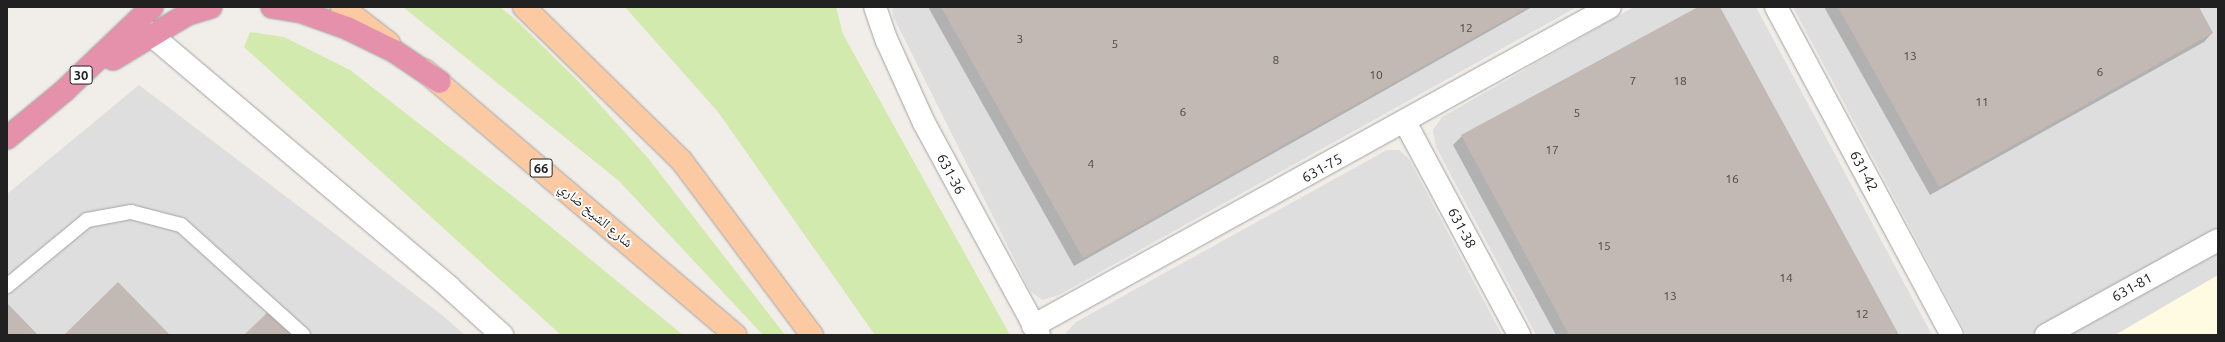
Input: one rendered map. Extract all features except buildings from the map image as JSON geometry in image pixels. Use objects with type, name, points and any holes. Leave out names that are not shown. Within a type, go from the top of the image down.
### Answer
[{"type":"highway","name":"30","points":[[7,138],[64,91],[144,29],[152,7]]},
{"type":"highway","points":[[144,29],[211,7]]},
{"type":"highway","points":[[272,7],[302,12],[346,28],[394,51],[440,82]]},
{"type":"main road","name":"شارع الشيخ ضاري","points":[[342,7],[440,82],[735,335]]},
{"type":"main road","points":[[524,7],[681,160],[812,335]]},
{"type":"street","name":"631-36","points":[[876,7],[887,41],[924,123],[1036,331]]},
{"type":"street","name":"631-75","points":[[1036,331],[1610,7]]},
{"type":"street","name":"631-42","points":[[1776,7],[1952,335]]},
{"type":"street","points":[[144,29],[449,286],[502,335]]},
{"type":"street","name":"631-38","points":[[1405,122],[1519,335]]},
{"type":"street","name":"631-81","points":[[2046,335],[2218,240]]},
{"type":"lane","points":[[7,286],[87,220],[131,212],[181,225],[303,335]]},
{"type":"shaded area","points":[[892,7],[1577,7],[1059,295],[1042,300],[1030,291],[893,16]]},
{"type":"shaded area","points":[[1634,7],[1756,7],[1932,335],[1536,335],[1436,147],[1433,130],[1442,117]]},
{"type":"shaded area","points":[[1793,7],[2218,7],[2218,335],[1967,335]]},
{"type":"shaded area","points":[[139,85],[442,315],[465,335],[7,335],[7,194]]},
{"type":"shaded area","points":[[1387,150],[1399,150],[1409,159],[1502,335],[1064,335],[1076,322]]},
{"type":"shaded area","points":[[2218,275],[2218,335],[2115,335]]},
{"type":"green space","points":[[403,7],[500,7],[516,20],[582,85],[648,158],[785,335],[763,335],[619,181]]},
{"type":"green space","points":[[625,7],[836,7],[843,34],[1010,335],[875,335],[718,112]]},
{"type":"green space","points":[[250,32],[284,37],[350,70],[524,205],[683,335],[561,335],[244,47]]}]
